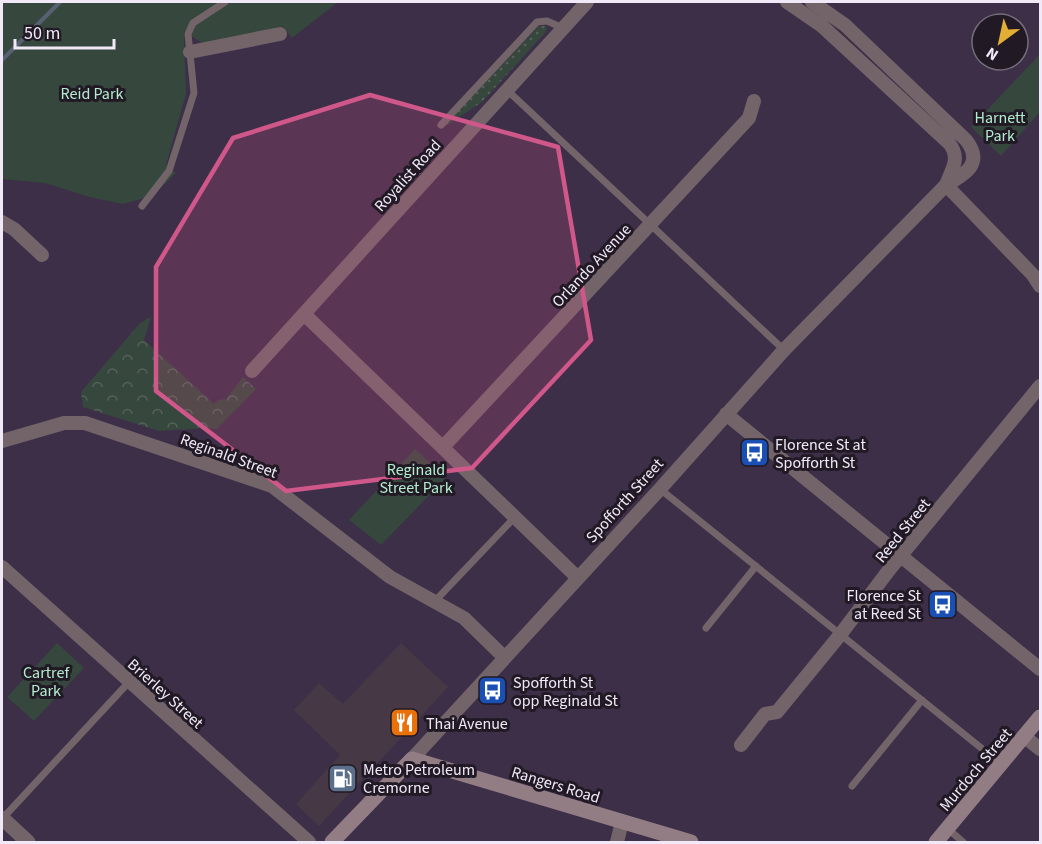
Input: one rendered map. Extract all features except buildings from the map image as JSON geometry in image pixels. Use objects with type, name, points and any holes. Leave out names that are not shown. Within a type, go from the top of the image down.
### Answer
[{"type":"main road","name":"Murdoch Street","points":[[936,843],[1041,717]]},
{"type":"main road","name":"Rangers Road","points":[[412,759],[691,843]]},
{"type":"main road","name":"Spofforth Street","points":[[332,843],[412,759]]},
{"type":"street","name":"Royalist Road","points":[[252,371],[587,2]]},
{"type":"street","points":[[787,2],[822,26],[949,143],[956,156],[946,185],[1041,286]]},
{"type":"street","name":"Spofforth Street","points":[[412,759],[784,350],[946,185],[964,174],[974,159],[973,149],[966,140],[845,25],[812,2]]},
{"type":"street","points":[[190,52],[280,34]]},
{"type":"street","name":"Orlando Avenue","points":[[443,447],[749,118],[754,101]]},
{"type":"street","points":[[2,222],[14,229],[42,255]]},
{"type":"street","points":[[304,314],[578,578]]},
{"type":"street","name":"Reed Street","points":[[741,744],[765,714],[777,712],[901,556],[1041,386]]},
{"type":"street","points":[[726,414],[1041,669]]},
{"type":"street","name":"Reginald Street","points":[[2,441],[64,423],[85,423],[272,486],[390,577],[464,618],[504,657]]},
{"type":"street","name":"Brierley Street","points":[[2,567],[309,843]]},
{"type":"street","points":[[1025,736],[1041,749]]},
{"type":"street","points":[[2,818],[28,843]]},
{"type":"street","points":[[617,843],[622,822]]},
{"type":"lane","points":[[142,206],[169,171],[194,93],[188,34],[193,23],[225,2]]},
{"type":"lane","points":[[441,125],[537,22],[547,21],[563,28]]},
{"type":"lane","points":[[506,89],[784,350]]},
{"type":"lane","points":[[660,489],[1002,764]]},
{"type":"lane","points":[[435,601],[514,518]]},
{"type":"lane","points":[[706,628],[756,566]]},
{"type":"lane","points":[[2,818],[129,682]]},
{"type":"lane","points":[[852,786],[922,700]]},
{"type":"lane","points":[[948,829],[963,843]]},
{"type":"highlighted area","points":[[370,95],[558,147],[591,340],[472,468],[286,491],[156,391],[156,267],[233,138]]},
{"type":"shaded area","points":[[401,643],[448,687],[319,826],[296,804],[340,755],[294,710],[319,683],[343,704]]},
{"type":"green space","name":"Reid Park","points":[[2,2],[338,2],[292,38],[282,26],[248,37],[202,43],[184,31],[186,94],[166,165],[176,173],[150,198],[123,204],[89,197],[45,183],[2,179]]},
{"type":"green space","points":[[546,26],[545,33],[482,102],[441,129],[538,27]]},
{"type":"green space","name":"Harnett Park","points":[[1040,54],[1040,112],[1001,156],[971,127],[1023,72],[1030,72],[1030,65]]},
{"type":"green space","points":[[151,317],[144,340],[214,404],[218,400],[226,399],[243,377],[256,389],[217,429],[159,431],[83,407],[81,392],[140,323]]},
{"type":"green space","name":"Reginald Street Park","points":[[415,449],[446,478],[381,545],[349,520]]},
{"type":"green space","name":"Cartref Park","points":[[57,643],[84,668],[34,721],[7,697]]},
{"type":"waterway","points":[[2,60],[60,2]]},
{"type":"place","name":"Florence St at Spofforth St","points":[[754,453]]},
{"type":"place","name":"Florence St at Reed St","points":[[942,604]]},
{"type":"place","name":"Spofforth St opp Reginald St","points":[[492,691]]},
{"type":"place","name":"Thai Avenue","points":[[405,723]]},
{"type":"place","name":"Metro Petroleum Cremorne","points":[[342,778]]}]
